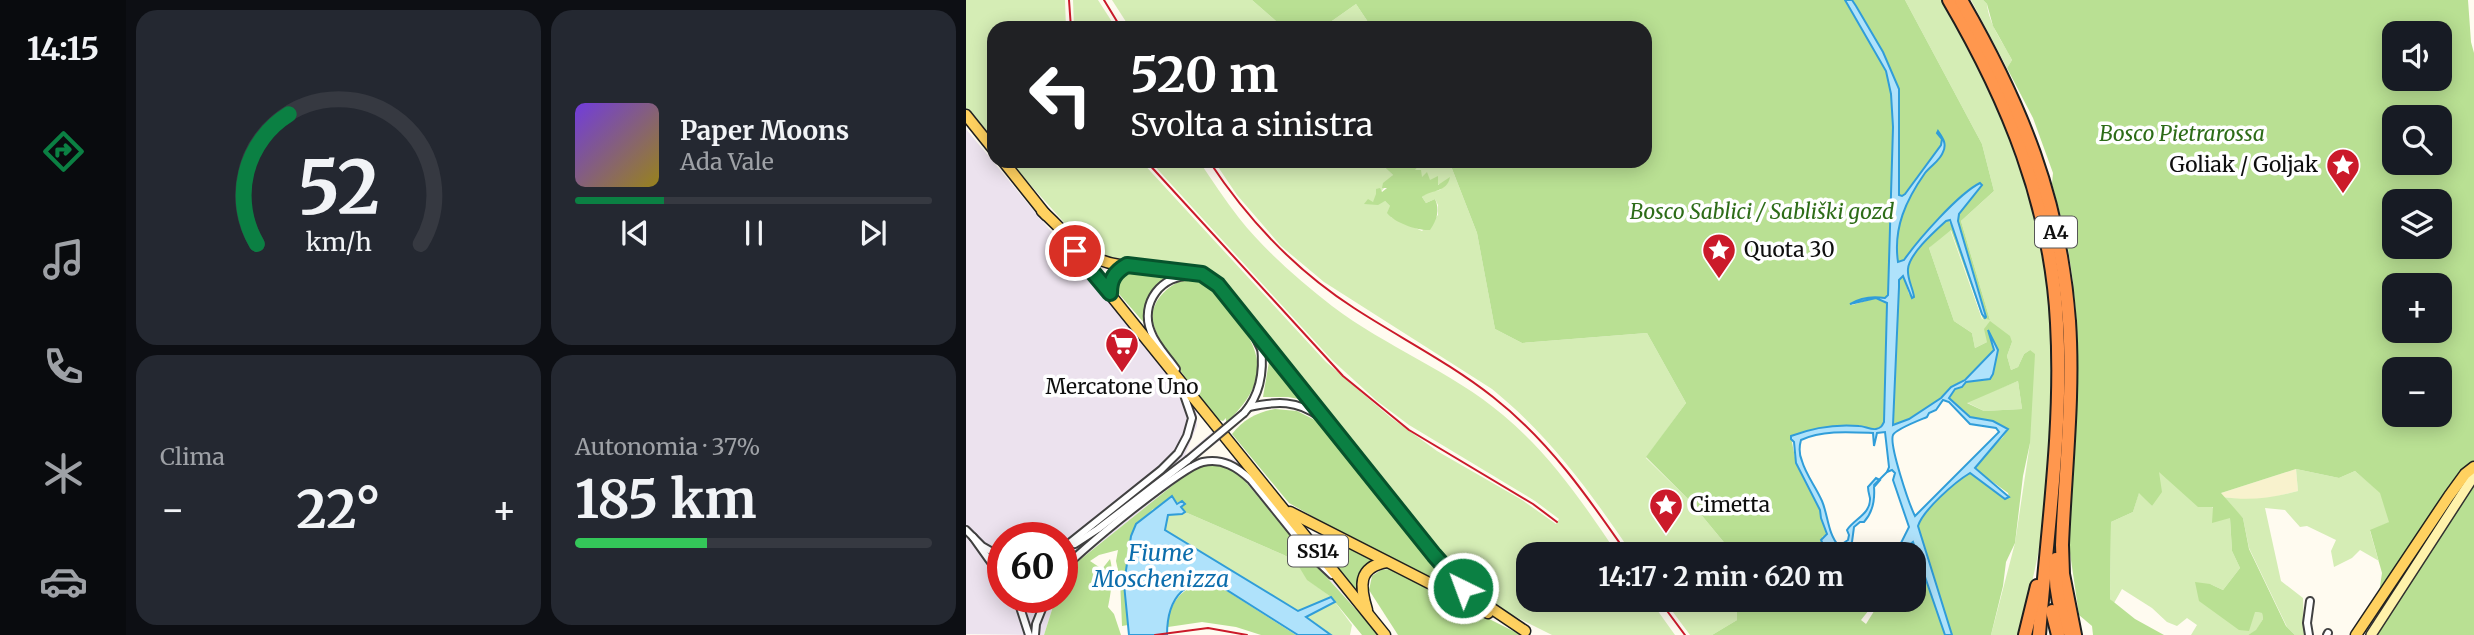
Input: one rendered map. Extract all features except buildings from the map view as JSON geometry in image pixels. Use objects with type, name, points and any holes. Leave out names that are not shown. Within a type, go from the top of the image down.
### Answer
[{"type":"highway","name":"A4","points":[[1949,0],[1989,71],[2012,122],[2031,177],[2049,253],[2057,322],[2057,410],[2045,551],[2032,635]]},
{"type":"highway","name":"A4","points":[[1961,0],[1999,68],[2033,146],[2060,250],[2069,322],[2069,411],[2063,574],[2074,635]]},
{"type":"highway","name":"A4","points":[[2045,551],[2045,635]]},
{"type":"highway","name":"A4","points":[[2045,551],[2045,583],[2051,635]]},
{"type":"highway","name":"A4","points":[[2045,551],[2048,590],[2058,635]]},
{"type":"main road","points":[[966,115],[987,141]]},
{"type":"main road","points":[[1008,168],[1184,385]]},
{"type":"main road","points":[[1042,211],[1087,253],[1104,261],[1185,271],[1210,278],[1258,334],[1449,574],[1479,600],[1529,633]]},
{"type":"main road","points":[[1110,293],[1112,279],[1119,269],[1127,265]]},
{"type":"main road","name":"SS14","points":[[1184,385],[1385,635]]},
{"type":"main road","points":[[2356,635],[2449,496],[2465,474],[2474,467]]},
{"type":"main road","points":[[2371,635],[2474,476]]},
{"type":"main road","points":[[1285,509],[1529,633]]},
{"type":"main road","points":[[1368,614],[1362,592],[1364,576],[1372,567],[1387,562]]},
{"type":"street","points":[[1184,385],[1149,328],[1150,300],[1167,281],[1191,276],[1212,284],[1252,333],[1261,349]]},
{"type":"street","points":[[1247,410],[1262,379],[1258,334]]},
{"type":"street","points":[[1078,537],[1178,453],[1192,418],[1176,375]]},
{"type":"street","points":[[1078,541],[1098,529],[1188,460],[1247,410],[1273,402],[1293,403],[1326,422]]},
{"type":"street","points":[[1078,557],[1192,465],[1217,461],[1240,470],[1251,480],[1313,557],[1352,594]]},
{"type":"street","points":[[1078,553],[1098,529]]},
{"type":"street","points":[[966,530],[987,557]]},
{"type":"street","points":[[972,537],[987,549]]},
{"type":"street","points":[[2309,635],[2306,623],[2311,601]]},
{"type":"street","points":[[1021,613],[1029,635]]},
{"type":"street","points":[[1035,635],[1041,613]]},
{"type":"shaded area","points":[[966,129],[987,154],[987,168],[998,168],[1193,402],[1197,426],[1185,455],[1216,429],[1223,438],[1194,460],[1223,457],[1236,460],[1246,468],[1367,620],[1313,562],[1253,489],[1188,473],[1078,561],[1078,522],[987,522],[987,613],[1051,613],[1044,635],[966,634]]},
{"type":"shaded area","points":[[2296,469],[2298,491],[2265,499],[2222,497],[2221,493]]},
{"type":"green space","points":[[966,0],[1065,0],[1066,21],[987,21],[987,134],[966,108]]},
{"type":"green space","points":[[1073,0],[1098,0],[1112,21],[1074,21]]},
{"type":"green space","points":[[1112,0],[1252,0],[1276,21],[1126,21]]},
{"type":"green space","name":"Bosco Sablici / Sabliški gozd","points":[[1252,0],[1845,0],[1886,71],[1891,94],[1893,127],[1888,295],[1885,298],[1870,297],[1851,303],[1852,305],[1876,298],[1887,303],[1884,422],[1873,430],[1857,426],[1823,430],[1818,428],[1791,437],[1796,463],[1820,510],[1827,534],[1822,537],[1824,542],[1724,542],[1689,500],[1646,457],[1686,403],[1647,333],[1522,343],[1495,329],[1477,233],[1452,168],[1652,168],[1652,21],[1367,21],[1356,4],[1332,21],[1276,21]]},
{"type":"green space","name":"Bosco Sablici / Sabliški gozd","points":[[1852,0],[1905,0],[1982,144],[1994,191],[1961,221],[1990,320],[1983,319],[1951,230],[1929,248],[1954,321],[1972,333],[1975,348],[1987,342],[1984,329],[1990,321],[2010,336],[2012,342],[2007,356],[2011,370],[2018,367],[2024,354],[2030,350],[2035,354],[2030,443],[2015,543],[2006,562],[1991,635],[1952,635],[1926,552],[1926,542],[1923,542],[1918,526],[1933,505],[1970,472],[2005,499],[2009,497],[2008,493],[1975,469],[2008,429],[1993,421],[1970,417],[1949,398],[1955,389],[1966,382],[1986,380],[1993,374],[1998,350],[1990,334],[1994,351],[1968,377],[1951,387],[1923,411],[1896,425],[1892,423],[1899,280],[1903,275],[1909,294],[1914,297],[1908,272],[1913,256],[1948,220],[1955,231],[1982,315],[1986,317],[1958,221],[1959,214],[1982,185],[1979,183],[1960,197],[1904,260],[1898,262],[1897,237],[1902,215],[1925,173],[1938,161],[1944,149],[1943,139],[1938,132],[1942,139],[1941,145],[1905,194],[1902,197],[1899,195],[1899,89],[1883,52]],"holes":[[[2018,381],[2022,409],[1984,411],[1967,403]]]},
{"type":"green space","points":[[1905,0],[1943,0],[1965,39],[1985,79],[2018,161],[2041,246],[2053,335],[2053,385],[2042,531],[2020,635],[1991,635],[2015,543],[2030,443],[2030,350],[2024,354],[2018,367],[2011,370],[2007,356],[2012,342],[1987,342],[1975,348],[1972,333],[1954,321],[1929,248],[1950,229],[1982,319],[1990,320],[1961,221],[1994,191],[1982,144]]},
{"type":"green space","points":[[1971,0],[1983,0],[1987,4],[1993,26],[2012,60],[2007,68]]},
{"type":"green space","name":"Bosco Pietrarossa","points":[[1983,0],[2468,0],[2474,53],[2474,462],[2462,470],[2379,593],[2382,573],[2370,530],[2389,522],[2380,493],[2355,471],[2339,478],[2296,469],[2221,493],[2243,518],[2249,549],[2286,626],[2295,635],[2248,635],[2256,630],[2263,619],[2262,613],[2255,612],[2249,631],[2239,630],[2199,601],[2195,582],[2210,584],[2223,590],[2240,568],[2232,551],[2230,518],[2212,523],[2213,507],[2198,507],[2159,472],[2162,492],[2152,506],[2139,493],[2133,512],[2111,522],[2110,599],[2135,619],[2164,635],[2093,635],[2092,626],[2079,615],[2069,525],[2078,366],[2073,282],[2066,235],[2052,184],[2053,173],[2033,118],[2007,68],[2012,60],[1993,26],[1987,4]]},
{"type":"green space","points":[[1356,4],[1367,21],[1332,21]]},
{"type":"green space","points":[[1015,168],[1147,168],[1326,362],[1390,417],[1437,451],[1522,500],[1556,524],[1559,519],[1535,501],[1409,425],[1377,401],[1332,360],[1156,168],[1204,168],[1249,230],[1295,275],[1353,321],[1483,399],[1536,446],[1579,499],[1609,542],[1516,542],[1516,612],[1659,612],[1675,635],[1552,635],[1504,611],[1469,587],[1230,294],[1192,267],[1106,256],[1087,248]]},
{"type":"green space","points":[[1219,168],[1386,168],[1393,175],[1373,203],[1385,201],[1390,206],[1391,217],[1422,231],[1438,215],[1438,205],[1435,199],[1426,203],[1422,197],[1428,192],[1440,190],[1449,178],[1438,185],[1421,178],[1421,170],[1413,172],[1410,168],[1452,168],[1477,233],[1495,329],[1522,343],[1647,333],[1686,403],[1646,458],[1689,500],[1724,542],[1624,542],[1568,466],[1513,407],[1492,389],[1324,282],[1281,246],[1237,195]]},
{"type":"green space","points":[[1386,168],[1417,168],[1415,170],[1421,170],[1422,177],[1427,172],[1430,180],[1438,176],[1438,185],[1450,177],[1446,186],[1422,197],[1426,203],[1435,199],[1437,203],[1437,215],[1430,230],[1413,228],[1395,220],[1387,213],[1390,206],[1385,201],[1378,205],[1364,204],[1368,199],[1373,202],[1376,189],[1380,188],[1382,192],[1387,188],[1382,188],[1383,183],[1393,175]]},
{"type":"green space","points":[[1132,269],[1169,273],[1170,277],[1150,296],[1145,324],[1113,287],[1121,273]]},
{"type":"green space","points":[[1186,279],[1201,282],[1216,292],[1250,339],[1255,353],[1258,367],[1256,380],[1250,394],[1226,423],[1226,418],[1223,421],[1217,419],[1181,372],[1163,345],[1153,323],[1154,309],[1161,296],[1166,290]]},
{"type":"green space","points":[[1270,356],[1304,400],[1263,397]]},
{"type":"green space","points":[[2018,381],[2022,409],[1984,411],[1966,402]]},
{"type":"green space","points":[[1275,409],[1297,411],[1319,422],[1459,592],[1384,557],[1289,503],[1232,434],[1251,417]]},
{"type":"green space","points":[[1214,465],[1239,474],[1379,635],[1362,635],[1331,597],[1307,580],[1296,562],[1185,512],[1181,506],[1182,501],[1153,509],[1131,534],[1125,583],[1128,625],[1122,626],[1120,579],[1116,561],[1118,550],[1099,555],[1090,561],[1102,569],[1110,559],[1112,576],[1108,607],[1114,614],[1121,635],[1044,635],[1051,613],[1078,613],[1078,561],[1188,473],[1201,466]]},
{"type":"green space","points":[[2296,469],[2339,478],[2355,471],[2381,493],[2390,522],[2370,531],[2378,561],[2360,550],[2352,558],[2334,567],[2331,551],[2336,540],[2307,526],[2300,527],[2285,510],[2265,508],[2281,581],[2303,598],[2304,635],[2295,635],[2287,627],[2249,548],[2243,518],[2222,497],[2260,498],[2298,491]]},
{"type":"green space","points":[[2159,471],[2176,485],[2230,518],[2232,551],[2240,568],[2223,590],[2210,584],[2255,612],[2262,613],[2263,619],[2256,631],[2248,635],[2191,635],[2197,625],[2187,618],[2177,626],[2167,622],[2152,608],[2122,589],[2114,603],[2110,599],[2111,522],[2133,512],[2139,492],[2152,506]]},
{"type":"green space","points":[[2474,482],[2474,635],[2378,635],[2387,613]]},
{"type":"green space","points":[[1185,512],[1284,555],[1296,562],[1308,580],[1331,597],[1298,611],[1165,530],[1168,514]]},
{"type":"green space","points":[[1328,536],[1373,560],[1357,591],[1319,544],[1321,538]]},
{"type":"green space","points":[[1390,569],[1521,635],[1398,635],[1369,590],[1372,576],[1381,570]]},
{"type":"green space","points":[[1926,580],[1945,635],[1712,635],[1737,620],[1737,612],[1867,612],[1861,620],[1866,624],[1874,612],[1926,612]]},
{"type":"green space","points":[[1202,584],[1216,584],[1296,635],[1261,635],[1236,627],[1202,622],[1168,627],[1170,612],[1177,599],[1187,589]]},
{"type":"green space","points":[[1335,602],[1352,625],[1350,635],[1331,635],[1305,617]]},
{"type":"green space","points":[[1673,612],[1737,612],[1737,620],[1712,635],[1690,635]]},
{"type":"water","points":[[1845,0],[1852,0],[1856,6],[1883,52],[1899,89],[1899,195],[1905,194],[1941,145],[1942,139],[1938,131],[1943,139],[1942,155],[1918,183],[1902,215],[1897,238],[1898,262],[1904,260],[1950,207],[1971,189],[1980,183],[1982,185],[1959,214],[1958,221],[1986,317],[1982,314],[1950,220],[1946,221],[1923,243],[1909,263],[1908,276],[1914,297],[1912,298],[1903,276],[1899,280],[1893,425],[1909,419],[1941,398],[1951,387],[1965,380],[1994,350],[1988,330],[1998,350],[1993,374],[1990,379],[1966,382],[1955,389],[1949,398],[1970,417],[1993,421],[2008,429],[1975,468],[2009,497],[2005,499],[1970,473],[1948,490],[1921,519],[1918,526],[1923,542],[1902,542],[1909,527],[1893,480],[1895,473],[1892,470],[1887,472],[1889,467],[1885,432],[1877,433],[1874,446],[1873,433],[1827,433],[1809,437],[1801,440],[1800,453],[1822,501],[1836,542],[1822,542],[1827,534],[1820,510],[1796,463],[1791,436],[1833,426],[1876,429],[1884,422],[1887,303],[1876,298],[1850,304],[1867,298],[1876,297],[1885,298],[1888,295],[1893,127],[1891,94],[1886,71]],"holes":[[[1943,400],[1949,402],[1970,424],[1996,428],[1999,432],[1915,516],[1904,488],[1893,435],[1903,427],[1927,417]]]},
{"type":"water","points":[[1876,478],[1880,480],[1874,487],[1874,501],[1869,514],[1864,522],[1854,527],[1852,542],[1845,542],[1849,535],[1847,530],[1870,504],[1868,487]]},
{"type":"water","name":"Fiume Moschenizza","points":[[1172,496],[1177,504],[1182,501],[1185,504],[1181,507],[1185,512],[1168,515],[1165,530],[1298,611],[1331,597],[1335,602],[1306,617],[1331,635],[1298,635],[1225,589],[1211,584],[1199,584],[1181,592],[1175,600],[1167,635],[1129,635],[1124,584],[1131,536],[1136,524]]},
{"type":"water","points":[[1926,552],[1952,635],[1945,635],[1926,580]]},
{"type":"waterway","points":[[1874,485],[1888,471]]},
{"type":"railway","points":[[1069,0],[1070,21]]},
{"type":"railway","points":[[1104,0],[1117,21]]},
{"type":"railway","points":[[1152,168],[1343,376],[1409,430],[1533,504],[1557,522]]},
{"type":"railway","points":[[1214,168],[1256,223],[1312,277],[1354,308],[1460,373],[1513,414],[1550,451],[1619,542]]},
{"type":"railway","points":[[1668,612],[1685,635]]},
{"type":"railway","points":[[1155,635],[1208,628],[1247,635]]},
{"type":"place","name":"Goliak / Goljak","points":[[2343,195]]},
{"type":"place","name":"Quota 30","points":[[1719,280]]},
{"type":"place","name":"Mercatone Uno","points":[[1122,374]]},
{"type":"place","name":"Cimetta","points":[[1666,535]]},
{"type":"route","points":[[1075,251],[1110,293],[1114,274],[1127,265],[1185,271],[1210,278],[1463,588]]}]
